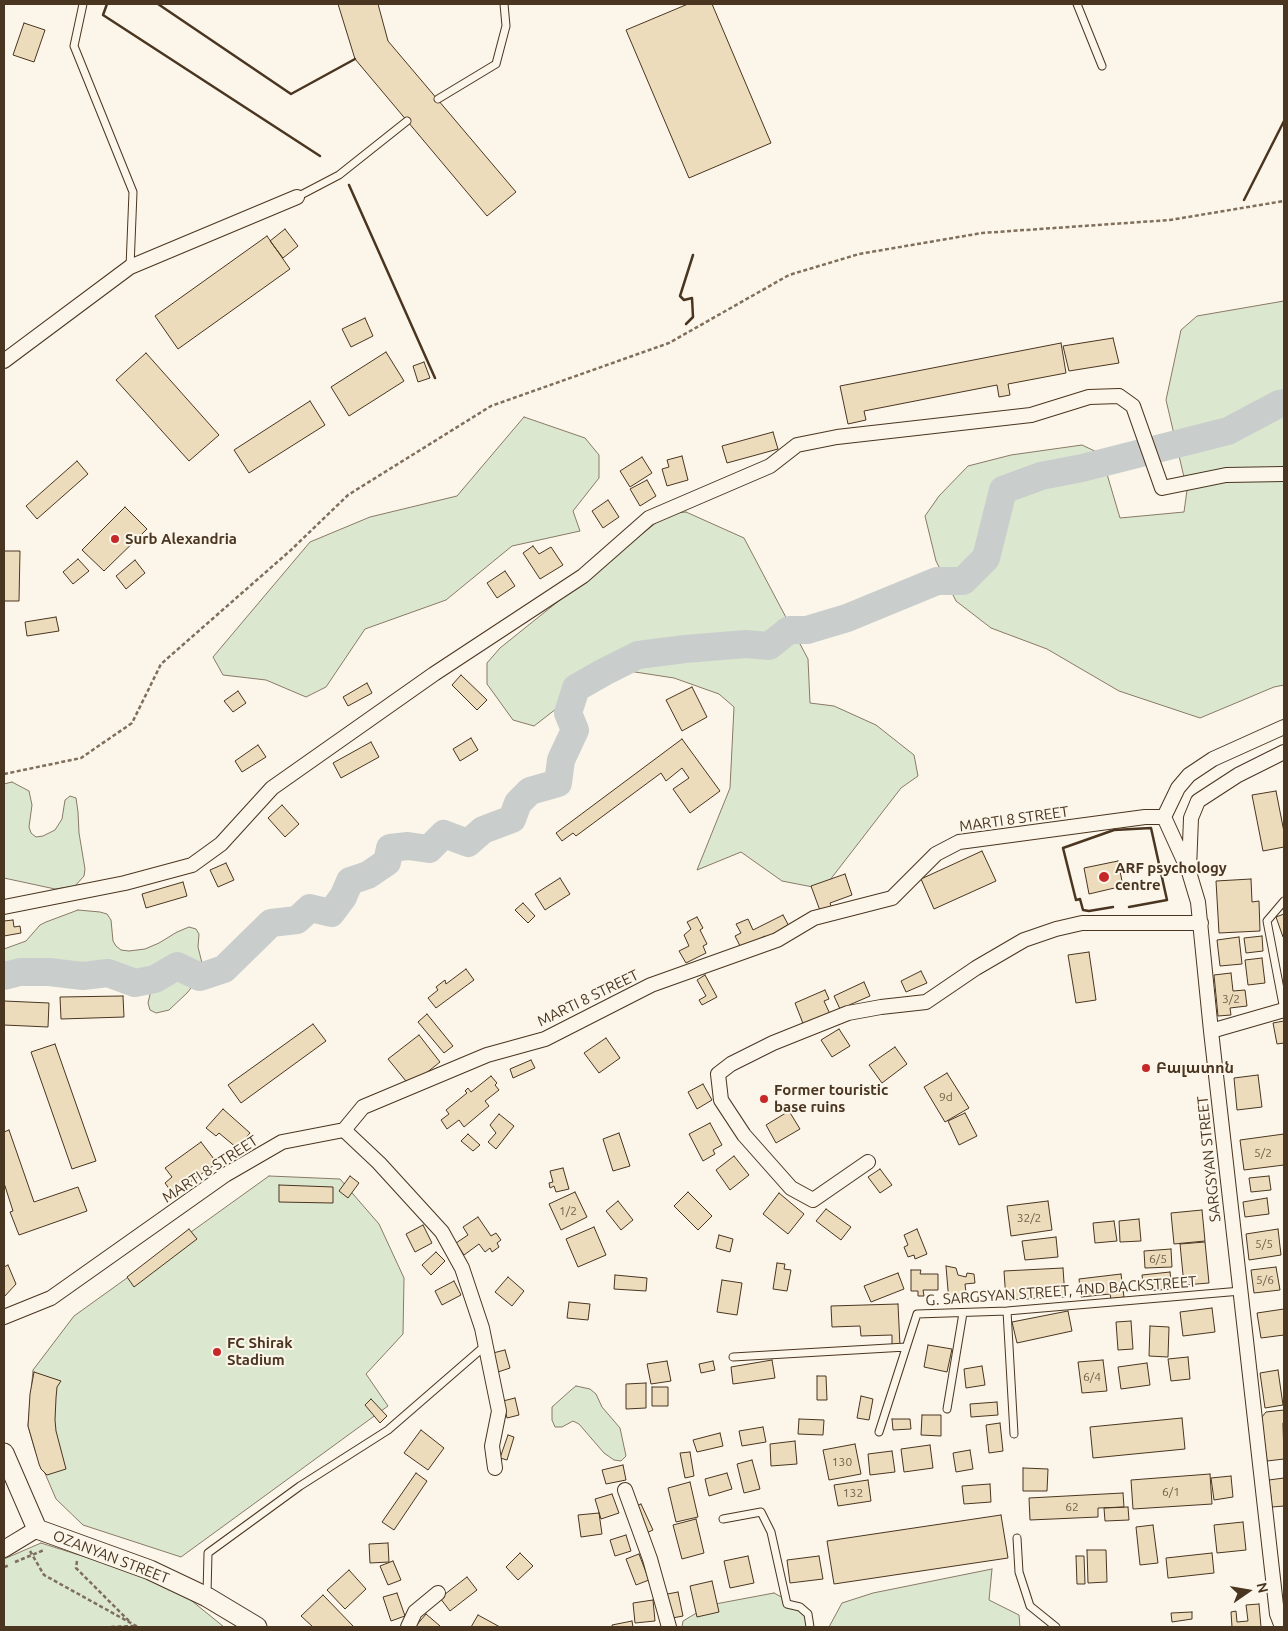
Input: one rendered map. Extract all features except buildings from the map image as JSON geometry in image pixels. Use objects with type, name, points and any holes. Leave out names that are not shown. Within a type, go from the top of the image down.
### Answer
[{"type":"main road","name":"OZANYAN STREET","points":[[4,1453],[30,1534],[150,1570],[207,1597],[257,1627]]},
{"type":"street","points":[[4,361],[130,267],[297,197]]},
{"type":"street","points":[[4,907],[125,883],[192,865],[221,844],[272,788],[434,674],[583,576],[649,518],[770,466],[797,445],[837,437],[1031,415],[1089,396],[1119,396],[1133,406],[1162,488],[1226,475],[1284,474]]},
{"type":"street","points":[[1164,817],[1178,788],[1189,775],[1213,759],[1284,727]]},
{"type":"street","points":[[1189,872],[1191,818],[1198,801],[1238,775],[1284,752]]},
{"type":"street","name":"SARGSYAN STREET","points":[[1164,817],[1189,872],[1198,902],[1278,1614],[1282,1627]]},
{"type":"street","name":"MARTI 8 STREET","points":[[4,1317],[52,1298],[225,1175],[282,1142],[344,1130],[363,1107],[487,1055],[545,1039],[651,985],[777,940],[814,918],[892,898],[936,854],[958,842],[1164,817]]},
{"type":"street","points":[[868,1162],[813,1200],[791,1188],[744,1135],[721,1100],[718,1074],[731,1064],[773,1043],[848,1013],[926,1002],[976,968],[1024,940],[1056,929],[1082,923],[1201,923]]},
{"type":"street","points":[[1211,1031],[1284,1010]]},
{"type":"street","points":[[344,1130],[379,1163],[442,1232],[462,1268],[482,1328],[499,1411],[492,1446],[496,1468]]},
{"type":"street","points":[[625,1490],[650,1559],[669,1627]]},
{"type":"street","points":[[4,1549],[30,1534]]},
{"type":"street","points":[[408,1627],[415,1612],[438,1593]]},
{"type":"lane","points":[[83,4],[74,46],[133,192],[130,267]]},
{"type":"lane","points":[[438,99],[496,64],[506,26],[504,4]]},
{"type":"lane","points":[[1077,4],[1102,66]]},
{"type":"lane","points":[[297,197],[339,175],[407,121]]},
{"type":"lane","points":[[1284,901],[1267,921],[1284,1010]]},
{"type":"lane","name":"G. SARGSYAN STREET, 4ND BACKSTREET","points":[[879,1432],[917,1314],[1007,1311],[1241,1292]]},
{"type":"lane","points":[[1007,1311],[1014,1434]]},
{"type":"lane","points":[[946,1409],[962,1313]]},
{"type":"lane","points":[[207,1597],[208,1554],[300,1486],[388,1430],[486,1345]]},
{"type":"lane","points":[[733,1357],[906,1348]]},
{"type":"lane","points":[[722,1519],[761,1512],[771,1532],[787,1604],[800,1607],[808,1614],[810,1627]]},
{"type":"lane","points":[[1017,1538],[1019,1572],[1030,1606],[1056,1627]]},
{"type":"path","points":[[4,774],[81,758],[132,722],[161,664],[291,550],[348,495],[491,406],[669,343],[789,275],[859,254],[982,233],[1170,220],[1284,201]]},
{"type":"path","points":[[30,1534],[32,1554],[44,1575],[138,1627]]},
{"type":"path","points":[[4,1567],[43,1549],[52,1552]]},
{"type":"path","points":[[76,1568],[134,1626]]},
{"type":"path","points":[[111,1627],[134,1626]]},
{"type":"green space","points":[[1284,301],[1284,685],[1274,687],[1200,718],[1119,691],[1047,649],[991,628],[956,601],[936,561],[925,516],[939,496],[968,466],[1011,455],[1082,445],[1101,454],[1120,518],[1184,512],[1187,490],[1166,400],[1181,330],[1197,316]]},
{"type":"green space","points":[[524,417],[585,438],[599,455],[599,478],[573,511],[580,531],[512,546],[446,600],[365,629],[326,687],[306,697],[266,680],[223,675],[213,657],[310,542],[370,517],[457,496]]},
{"type":"green space","points":[[686,512],[744,538],[808,659],[810,703],[834,706],[876,725],[914,755],[918,776],[901,788],[823,889],[782,881],[741,852],[697,870],[730,788],[734,707],[719,694],[674,678],[609,668],[534,726],[513,720],[487,684],[487,663],[500,648],[667,514]]},
{"type":"green space","points":[[12,782],[29,791],[32,805],[29,827],[31,833],[36,837],[55,830],[62,819],[65,800],[70,796],[76,798],[85,869],[84,876],[75,886],[55,889],[4,878],[4,784]]},
{"type":"green space","points":[[78,910],[107,914],[111,920],[113,941],[121,950],[145,949],[189,927],[196,929],[199,934],[198,947],[203,973],[187,993],[169,1010],[156,1013],[150,1010],[148,1003],[151,990],[150,983],[145,979],[117,976],[108,973],[66,971],[49,972],[4,983],[4,949],[26,941],[40,925]]},
{"type":"green space","name":"FC Shirak Stadium","points":[[269,1176],[340,1179],[379,1224],[404,1278],[403,1334],[366,1374],[388,1406],[181,1557],[83,1525],[56,1499],[35,1450],[28,1426],[33,1370],[74,1316]]},
{"type":"green space","points":[[576,1386],[590,1389],[596,1394],[602,1407],[620,1428],[626,1456],[621,1461],[614,1460],[604,1453],[579,1424],[573,1421],[562,1427],[555,1427],[552,1420],[552,1407]]},
{"type":"green space","points":[[41,1543],[171,1584],[224,1627],[4,1627],[4,1559]]},
{"type":"green space","points":[[992,1569],[989,1600],[1019,1615],[1020,1627],[829,1627],[842,1603],[873,1593]]},
{"type":"green space","points":[[774,1593],[800,1607],[808,1614],[808,1627],[682,1627],[683,1621],[710,1605]]},
{"type":"waterway","points":[[4,976],[20,972],[49,972],[83,976],[108,973],[135,983],[155,979],[177,966],[200,977],[224,969],[271,923],[297,920],[310,908],[331,913],[343,897],[350,881],[368,875],[387,862],[390,848],[408,846],[429,849],[444,834],[468,843],[483,830],[512,819],[518,803],[530,791],[558,783],[561,760],[575,730],[568,713],[576,688],[604,672],[638,655],[746,644],[769,646],[789,630],[807,630],[847,618],[937,581],[963,581],[986,558],[1003,490],[1041,476],[1082,468],[1228,431],[1284,403]]},
{"type":"wall","points":[[107,4],[103,15],[320,156]]},
{"type":"wall","points":[[158,4],[291,94],[355,59]]},
{"type":"wall","points":[[1244,200],[1284,121]]},
{"type":"wall","points":[[349,185],[435,378]]},
{"type":"wall","points":[[686,324],[693,317],[692,298],[684,300],[680,296],[693,255]]},
{"type":"wall","points":[[1113,907],[1089,911],[1083,910],[1080,899],[1076,900],[1063,848],[1114,830],[1151,828],[1167,900],[1129,907]]},
{"type":"place","name":"Surb Alexandria","points":[[115,539]]},
{"type":"place","name":"ARF psychology centre","points":[[1104,877]]},
{"type":"place","name":"Բալատոն","points":[[1146,1068]]},
{"type":"place","name":"Former touristic base ruins","points":[[764,1099]]},
{"type":"place","name":"FC Shirak Stadium","points":[[217,1352]]}]
